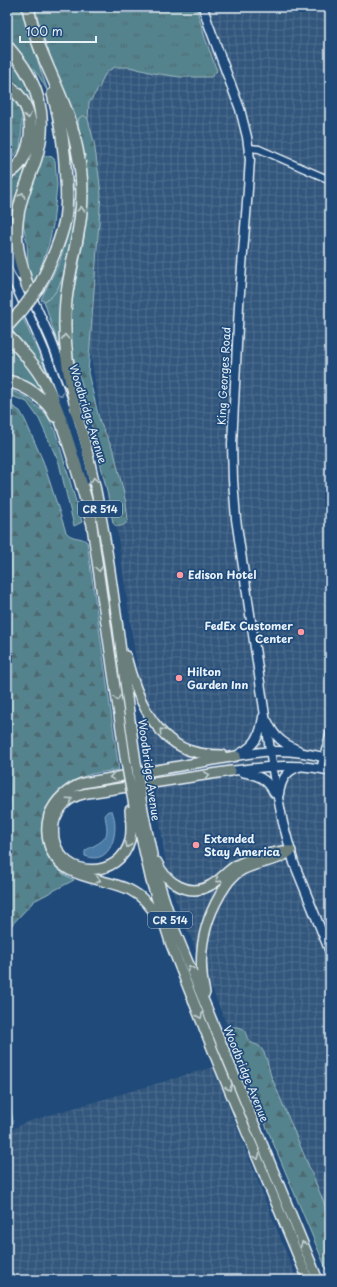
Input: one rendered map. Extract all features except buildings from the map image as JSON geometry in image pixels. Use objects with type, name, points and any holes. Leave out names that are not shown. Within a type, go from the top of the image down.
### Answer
[{"type":"highway","points":[[7,326],[22,310],[33,288],[51,261],[59,241],[66,214],[67,201],[63,140],[55,100],[34,44],[30,28],[28,7]]},
{"type":"highway","points":[[28,7],[32,28],[70,120],[81,174],[81,214],[67,298],[65,335],[68,370],[78,417]]},
{"type":"highway","points":[[7,46],[23,60],[39,83],[52,121],[59,160],[62,201],[58,239],[51,261]]},
{"type":"highway","points":[[7,46],[24,67],[34,86],[40,104],[42,122],[41,140],[18,208],[16,223],[18,252],[33,288]]},
{"type":"highway","points":[[7,85],[20,96],[25,105],[30,126],[30,137],[23,158],[18,166],[7,174]]},
{"type":"highway","points":[[8,336],[30,360],[44,382],[56,406],[72,453],[91,519]]},
{"type":"highway","points":[[7,381],[26,388],[47,404],[54,414],[72,453]]},
{"type":"main road","name":"Woodbridge Avenue","points":[[78,417],[92,469],[103,528],[135,755],[136,806],[175,932],[318,1280]]},
{"type":"main road","name":"Woodbridge Avenue","points":[[91,519],[125,757],[152,885],[167,933],[180,967],[308,1280]]},
{"type":"main road","points":[[114,602],[134,683],[144,706],[158,727],[172,741],[188,750],[206,754],[236,756]]},
{"type":"main road","points":[[180,967],[156,914],[142,898],[124,887],[74,873],[58,862],[48,841],[46,830],[49,816],[55,803],[63,795],[72,788],[83,783],[236,756]]},
{"type":"main road","points":[[136,806],[129,842],[124,854],[113,864],[99,869],[83,869],[68,862],[60,852],[54,836],[55,821],[62,806],[71,798],[88,793],[231,772]]},
{"type":"main road","points":[[136,806],[161,871],[169,880],[184,889],[195,890],[206,888],[215,883],[232,868],[243,862],[279,851],[291,852]]},
{"type":"main road","points":[[215,1030],[205,995],[201,968],[202,940],[210,914],[227,883],[235,875],[246,868],[282,857],[291,852]]},
{"type":"street","name":"King Georges Road","points":[[203,7],[238,102],[249,148],[249,177],[238,305],[232,466],[236,518],[278,803]]},
{"type":"street","points":[[249,148],[259,149],[330,180]]},
{"type":"street","name":"Woodbridge Avenue","points":[[7,250],[33,288],[78,417]]},
{"type":"street","name":"Woodbridge Avenue","points":[[7,268],[33,324],[62,396],[78,446],[86,483],[91,519]]},
{"type":"street","points":[[236,756],[248,749],[258,737],[263,717],[263,702]]},
{"type":"street","points":[[264,714],[278,739],[287,745],[312,755]]},
{"type":"street","points":[[320,769],[327,758],[330,732]]},
{"type":"street","points":[[236,756],[270,751],[293,752],[327,758]]},
{"type":"street","points":[[231,772],[272,766],[304,766],[330,771]]},
{"type":"street","points":[[278,803],[280,787],[284,777],[293,770],[304,766]]},
{"type":"street","points":[[231,772],[252,774],[264,779],[273,790],[291,852],[306,895],[330,952]]},
{"type":"shaded area","points":[[38,7],[330,7],[330,1276],[175,899],[166,865],[87,327],[91,141]]},
{"type":"shaded area","points":[[108,811],[112,811],[115,827],[112,844],[108,851],[102,856],[94,858],[85,856],[85,851],[105,838],[107,830],[105,814]]},
{"type":"shaded area","points":[[213,1067],[297,1280],[7,1280],[7,1132],[26,1122]]},
{"type":"green space","points":[[7,7],[23,7],[33,47],[48,92],[39,76],[7,39]]},
{"type":"green space","points":[[36,7],[196,7],[217,71],[211,77],[180,77],[153,73],[130,67],[115,67],[108,71],[104,76],[100,86],[89,103],[88,119],[85,116],[79,118],[78,122],[51,58],[40,27]]},
{"type":"green space","points":[[7,56],[14,62],[29,87],[37,119],[34,144],[17,194],[10,229],[8,232],[7,178],[33,133],[7,80]]},
{"type":"green space","points":[[7,93],[22,113],[22,128],[20,149],[7,164]]},
{"type":"green space","points":[[85,116],[88,119],[94,142],[101,194],[88,373],[100,422],[114,452],[126,503],[128,521],[123,525],[118,526],[113,523],[81,381],[71,345],[71,305],[84,238],[88,196],[86,170],[78,122],[79,118]]},
{"type":"green space","points":[[44,155],[52,157],[55,160],[57,185],[53,225],[49,243],[40,270],[33,284],[28,266],[27,243],[23,223],[27,198],[41,158]]},
{"type":"green space","points":[[74,176],[77,183],[77,207],[69,256],[58,287],[51,297],[42,301],[41,299],[60,261],[65,244],[73,203]]},
{"type":"green space","points":[[71,249],[62,310],[59,347],[44,301],[55,292],[59,286]]},
{"type":"green space","points":[[23,318],[51,381],[11,333]]},
{"type":"green space","points":[[7,342],[25,362],[48,398],[7,378]]},
{"type":"green space","points":[[7,388],[27,398],[47,415],[55,430],[82,522],[74,526],[59,463],[39,419],[27,402],[7,394]]},
{"type":"green space","points":[[7,405],[20,411],[25,420],[43,461],[66,532],[71,536],[87,542],[119,770],[95,773],[77,779],[61,790],[52,800],[47,808],[42,830],[45,850],[56,867],[74,880],[34,901],[7,930],[7,828],[11,800],[7,754],[7,690],[12,672],[7,649]]},
{"type":"green space","points":[[232,1027],[243,1029],[250,1042],[259,1046],[264,1052],[271,1076],[330,1217],[330,1278],[229,1038],[228,1033]]},
{"type":"green space","points":[[7,1082],[13,1123],[7,1126]]},
{"type":"place","name":"Edison Hotel","points":[[180,575]]},
{"type":"place","name":"FedEx Customer Center","points":[[301,632]]},
{"type":"place","name":"Hilton Garden Inn","points":[[179,678]]},
{"type":"place","name":"Extended Stay America","points":[[196,845]]}]
